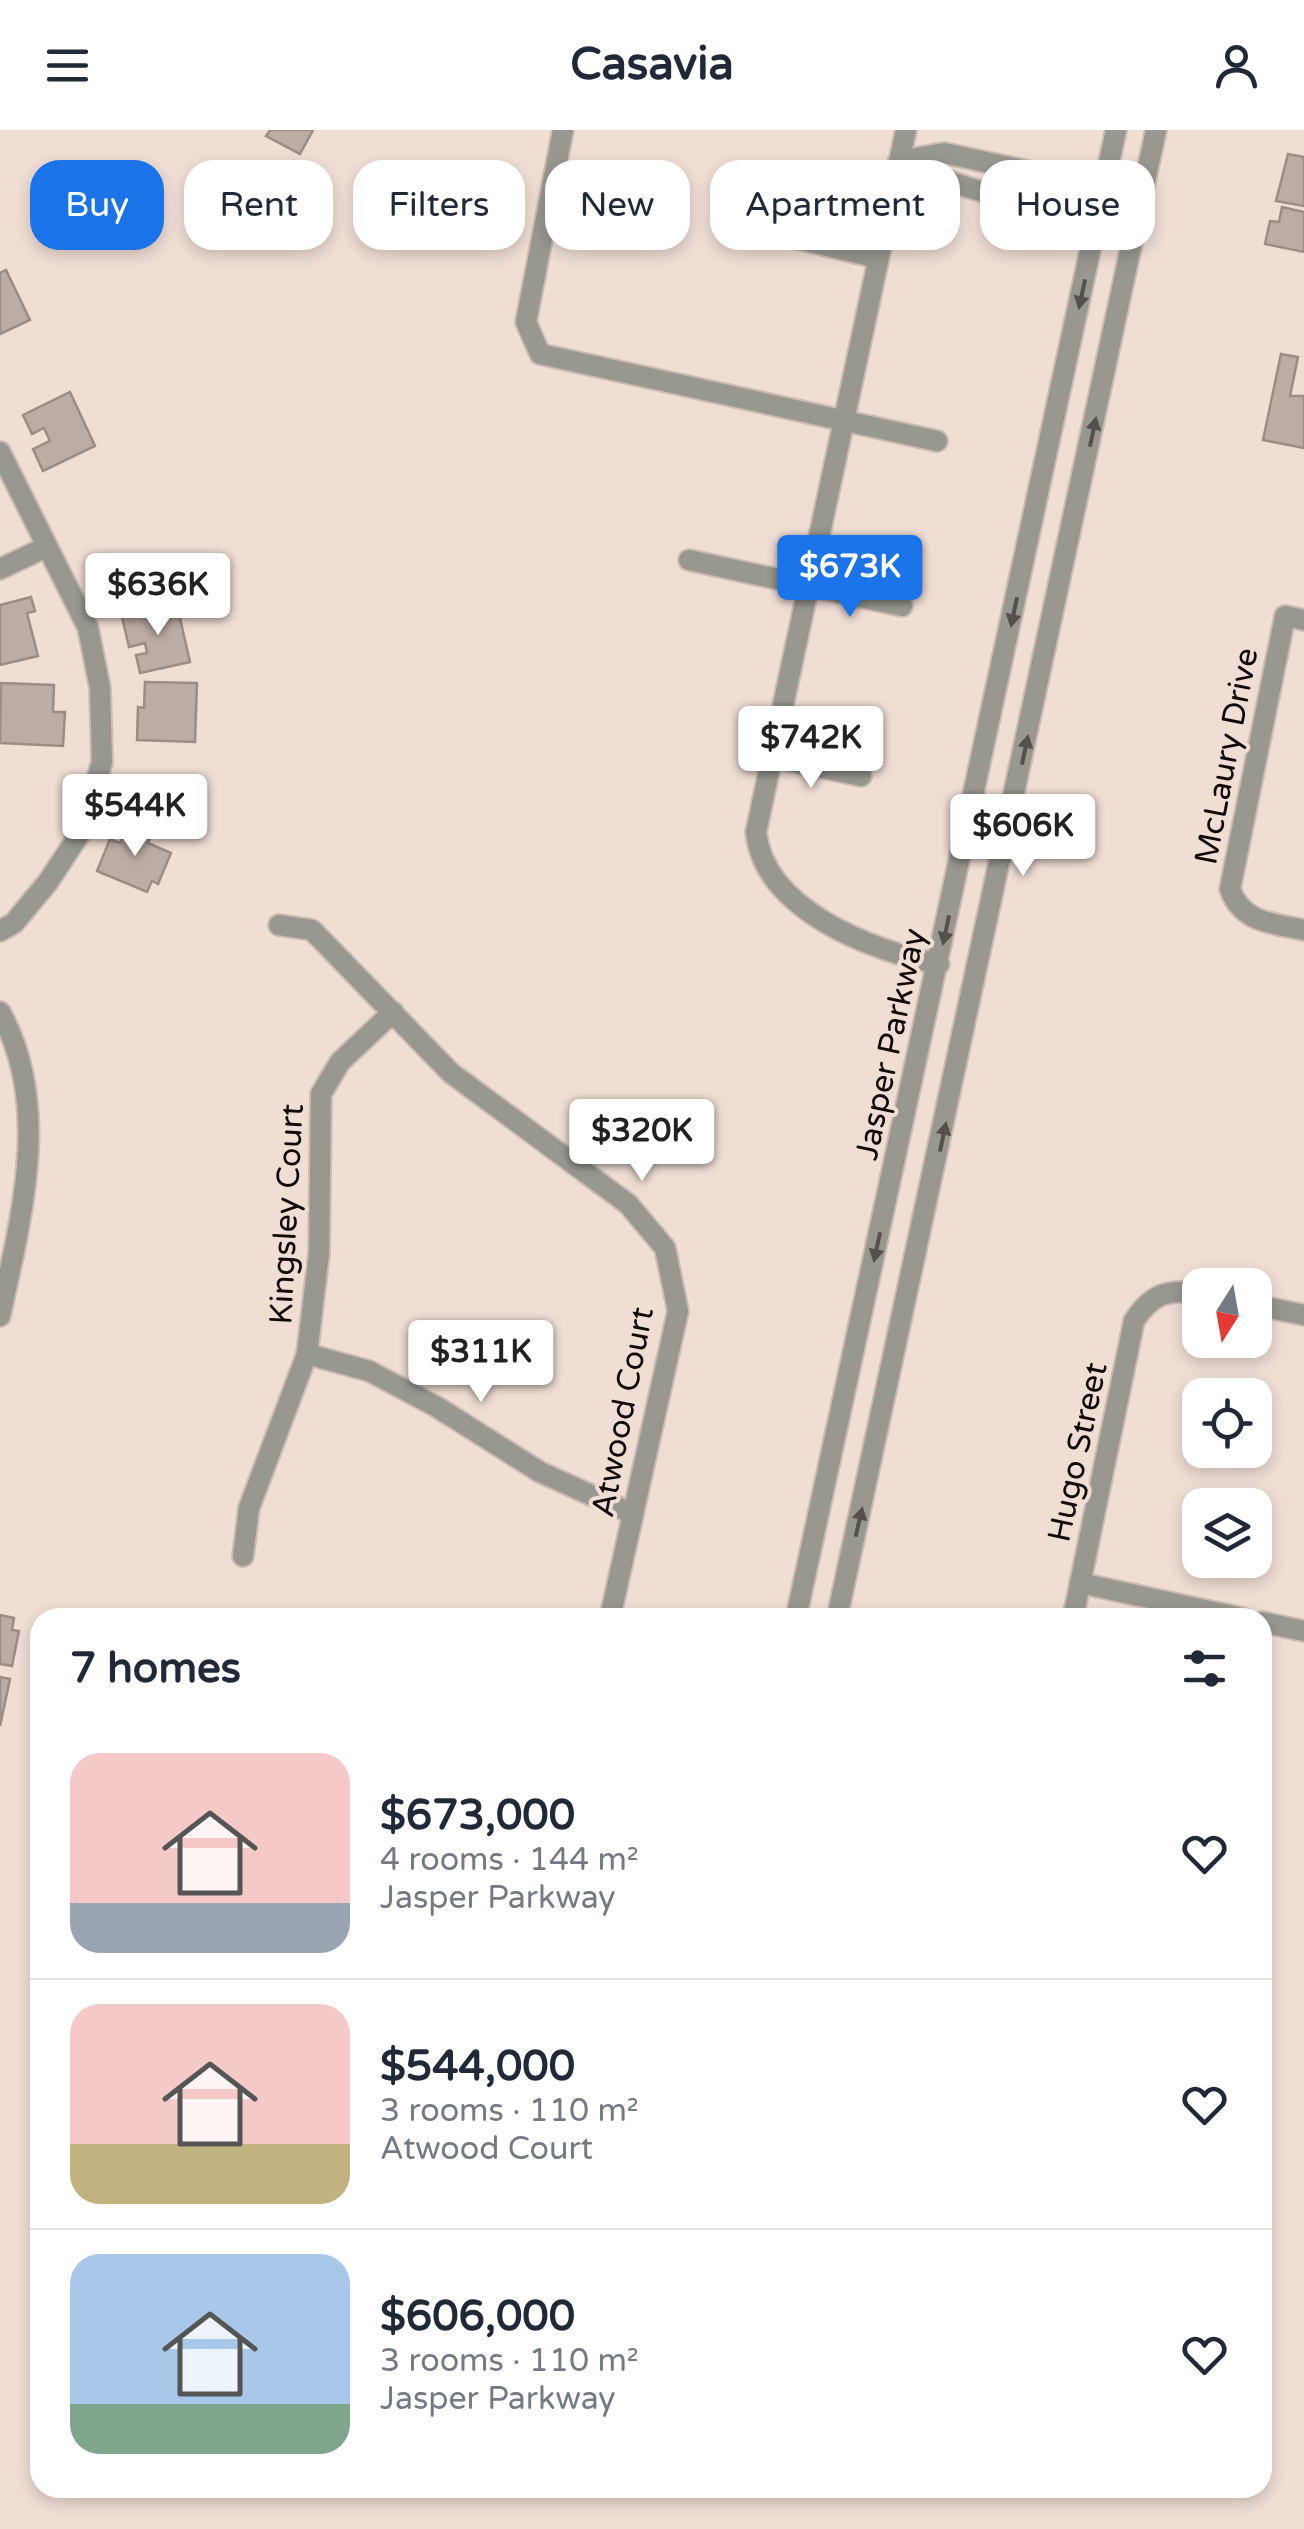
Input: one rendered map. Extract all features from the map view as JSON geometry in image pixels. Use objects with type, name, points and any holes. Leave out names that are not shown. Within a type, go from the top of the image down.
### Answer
[{"type":"street","points":[[563,130],[526,322],[540,354],[936,441]]},
{"type":"street","points":[[899,160],[906,130]]},
{"type":"street","name":"Jasper Parkway","points":[[1110,160],[1116,130]]},
{"type":"street","points":[[1150,160],[1156,130]]},
{"type":"street","points":[[844,250],[878,258]]},
{"type":"street","points":[[880,250],[756,832],[758,854],[778,886],[859,942],[889,954],[938,964]]},
{"type":"street","name":"Jasper Parkway","points":[[798,1608],[1091,250]]},
{"type":"street","points":[[839,1608],[1131,250]]},
{"type":"street","points":[[0,452],[44,548],[88,628],[100,688],[102,762],[81,832],[48,882],[14,923],[0,931]]},
{"type":"street","points":[[0,570],[44,548]]},
{"type":"street","points":[[689,560],[902,606]]},
{"type":"street","name":"McLaury Drive","points":[[1294,618],[1230,889],[1236,907],[1252,919],[1304,930]]},
{"type":"street","points":[[772,757],[860,776]]},
{"type":"street","name":"Atwood Court","points":[[278,925],[312,930],[452,1073],[628,1204],[665,1248],[678,1311],[612,1608]]},
{"type":"street","points":[[0,1012],[12,1034],[28,1114],[27,1191],[0,1316]]},
{"type":"street","name":"Kingsley Court","points":[[243,1556],[248,1508],[307,1354],[319,1253],[321,1094],[340,1062],[393,1012]]},
{"type":"street","name":"Hugo Street","points":[[1076,1608],[1134,1321],[1146,1301],[1166,1292],[1182,1293]]},
{"type":"street","points":[[1272,1308],[1304,1315]]},
{"type":"street","points":[[307,1354],[369,1372],[438,1407],[540,1472],[633,1514]]},
{"type":"street","points":[[1080,1583],[1196,1608]]},
{"type":"street","points":[[1272,1624],[1304,1631]]},
{"type":"building","points":[[270,130],[313,130],[300,154],[266,136]]},
{"type":"building","points":[[1288,154],[1304,157],[1304,206],[1276,201]]},
{"type":"building","points":[[1282,207],[1304,212],[1304,252],[1265,244],[1270,221],[1279,222]]},
{"type":"building","points":[[6,270],[30,320],[0,334],[0,273]]},
{"type":"building","points":[[1281,354],[1298,357],[1290,396],[1304,396],[1304,448],[1263,440]]},
{"type":"building","points":[[70,392],[95,446],[43,471],[33,449],[50,441],[44,428],[32,434],[23,415]]},
{"type":"building","points":[[31,597],[35,611],[27,613],[38,656],[0,665],[0,605]]},
{"type":"building","points":[[177,605],[190,662],[140,673],[136,655],[147,653],[145,643],[129,647],[122,617]]},
{"type":"building","points":[[145,682],[197,683],[195,742],[137,740],[138,707],[144,708]]},
{"type":"building","points":[[1,683],[54,685],[53,712],[65,712],[63,746],[0,743]]},
{"type":"building","points":[[130,821],[153,831],[148,843],[171,853],[158,884],[152,881],[147,892],[97,871],[110,839],[120,843]]},
{"type":"building","points":[[0,1615],[14,1618],[12,1630],[19,1631],[12,1666],[0,1664]]},
{"type":"building","points":[[0,1677],[10,1679],[0,1726]]}]
